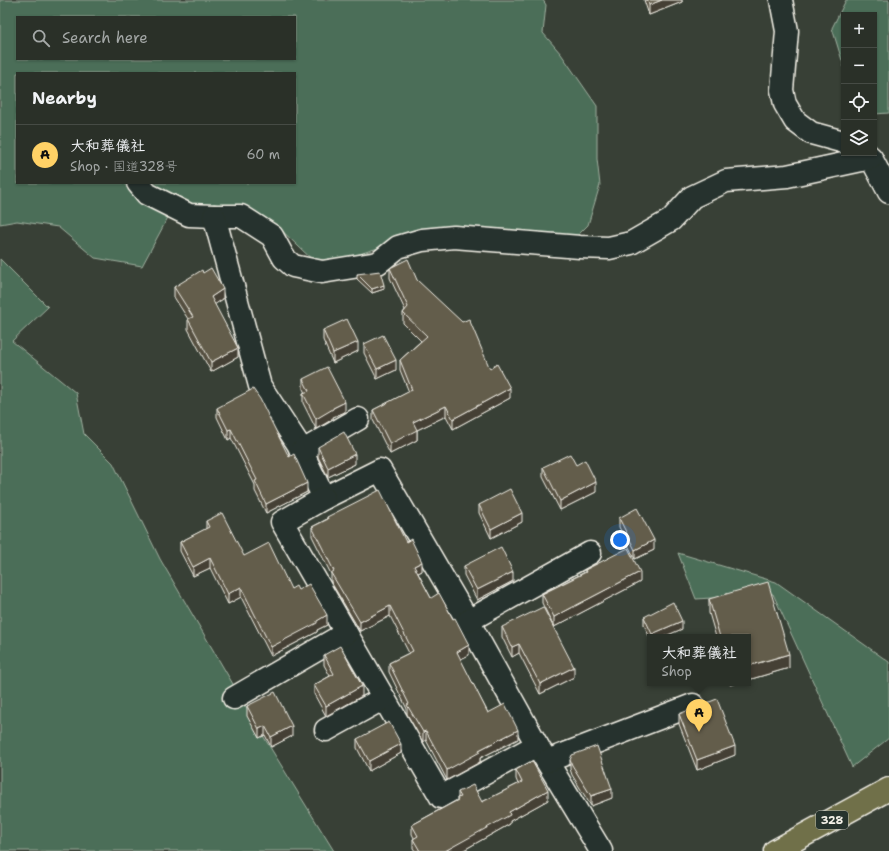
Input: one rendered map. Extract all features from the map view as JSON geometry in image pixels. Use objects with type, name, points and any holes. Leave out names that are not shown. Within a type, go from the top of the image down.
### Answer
[{"type":"highway","name":"328","points":[[775,851],[889,789]]},
{"type":"street","points":[[781,0],[787,30],[782,90],[785,104],[795,120],[811,133],[841,141]]},
{"type":"street","points":[[139,184],[147,194],[189,214],[241,216],[272,236],[284,258],[293,266],[322,272],[378,263],[398,247],[422,240],[454,237],[580,248],[609,248],[631,243],[671,220],[692,197],[726,181],[787,176],[868,156],[889,192]]},
{"type":"street","points":[[214,216],[260,386],[302,452],[324,498]]},
{"type":"street","points":[[302,452],[358,419]]},
{"type":"street","points":[[601,851],[542,753],[468,621],[380,470],[324,498],[282,522],[441,797],[542,753],[693,705]]},
{"type":"street","points":[[468,621],[590,553]]},
{"type":"street","points":[[234,698],[346,633]]},
{"type":"street","points":[[326,730],[384,698]]},
{"type":"green space","points":[[0,0],[543,0],[546,5],[543,33],[561,54],[597,106],[597,159],[600,185],[588,225],[564,249],[387,245],[320,267],[276,225],[229,209],[173,208],[142,266],[95,258],[58,227],[17,221],[0,224]]},
{"type":"green space","points":[[846,0],[889,0],[889,113],[877,114],[877,12],[841,12],[841,57],[832,28]]},
{"type":"green space","points":[[0,259],[48,307],[12,341],[76,393],[84,434],[113,463],[160,559],[265,739],[334,851],[0,851]]},
{"type":"green space","points":[[678,553],[776,582],[889,662],[889,738],[852,767],[773,594],[696,599]]},
{"type":"building","points":[[647,0],[662,0],[649,5]]},
{"type":"building","points":[[408,259],[417,280],[462,322],[469,319],[490,369],[497,364],[510,388],[453,419],[446,406],[413,422],[417,430],[390,444],[373,410],[412,390],[400,360],[427,336],[403,313],[408,307],[390,268]]},
{"type":"building","points":[[211,268],[223,289],[211,297],[238,348],[211,362],[188,319],[193,317],[174,287],[202,270],[203,273]]},
{"type":"building","points":[[380,271],[384,285],[372,289],[357,274]]},
{"type":"building","points":[[347,319],[358,342],[333,353],[323,330]]},
{"type":"building","points":[[383,335],[396,360],[377,369],[364,344]]},
{"type":"building","points":[[327,367],[345,402],[316,419],[303,393],[309,391],[303,379]]},
{"type":"building","points":[[253,389],[260,399],[289,457],[294,454],[307,483],[266,504],[255,481],[257,480],[231,429],[228,430],[217,408]]},
{"type":"building","points":[[344,432],[355,454],[328,468],[318,447]]},
{"type":"building","points":[[570,454],[576,465],[585,460],[596,482],[560,501],[543,467]]},
{"type":"building","points":[[510,489],[522,513],[491,529],[479,505]]},
{"type":"building","points":[[380,490],[406,542],[411,539],[422,562],[414,566],[431,598],[439,593],[453,619],[455,618],[469,645],[457,652],[488,713],[505,704],[518,730],[479,750],[480,752],[447,770],[426,731],[423,732],[407,705],[409,704],[389,663],[413,651],[390,606],[360,622],[331,573],[334,571],[312,527],[328,519],[327,517]]},
{"type":"building","points":[[637,508],[654,540],[635,550],[619,518]]},
{"type":"building","points":[[222,513],[244,556],[269,543],[291,589],[296,586],[298,590],[309,584],[327,615],[317,621],[317,623],[271,647],[241,587],[228,594],[210,558],[193,567],[180,542],[209,527],[206,521]]},
{"type":"building","points":[[501,547],[513,572],[477,590],[464,566]]},
{"type":"building","points":[[628,548],[640,572],[554,617],[542,594],[586,572],[585,570]]},
{"type":"building","points":[[768,582],[789,654],[751,665],[751,634],[719,634],[709,599]]},
{"type":"building","points":[[673,602],[682,621],[652,634],[644,617]]},
{"type":"building","points":[[543,607],[574,667],[540,684],[519,644],[512,647],[502,627]]},
{"type":"building","points":[[340,646],[362,686],[326,706],[314,685],[334,674],[324,655]]},
{"type":"building","points":[[275,692],[292,726],[271,737],[265,726],[259,729],[247,706]]},
{"type":"building","points":[[717,699],[735,746],[697,760],[679,714]]},
{"type":"building","points":[[389,722],[401,744],[369,761],[357,739]]},
{"type":"building","points":[[597,746],[612,789],[591,796],[570,760],[572,755]]},
{"type":"building","points":[[532,761],[548,790],[509,812],[510,815],[445,851],[420,851],[413,839],[418,836],[412,825],[458,800],[457,798],[461,797],[458,792],[473,785],[482,802],[522,782],[516,770]]},
{"type":"place","name":"大和葬儀社","points":[[699,732]]}]
